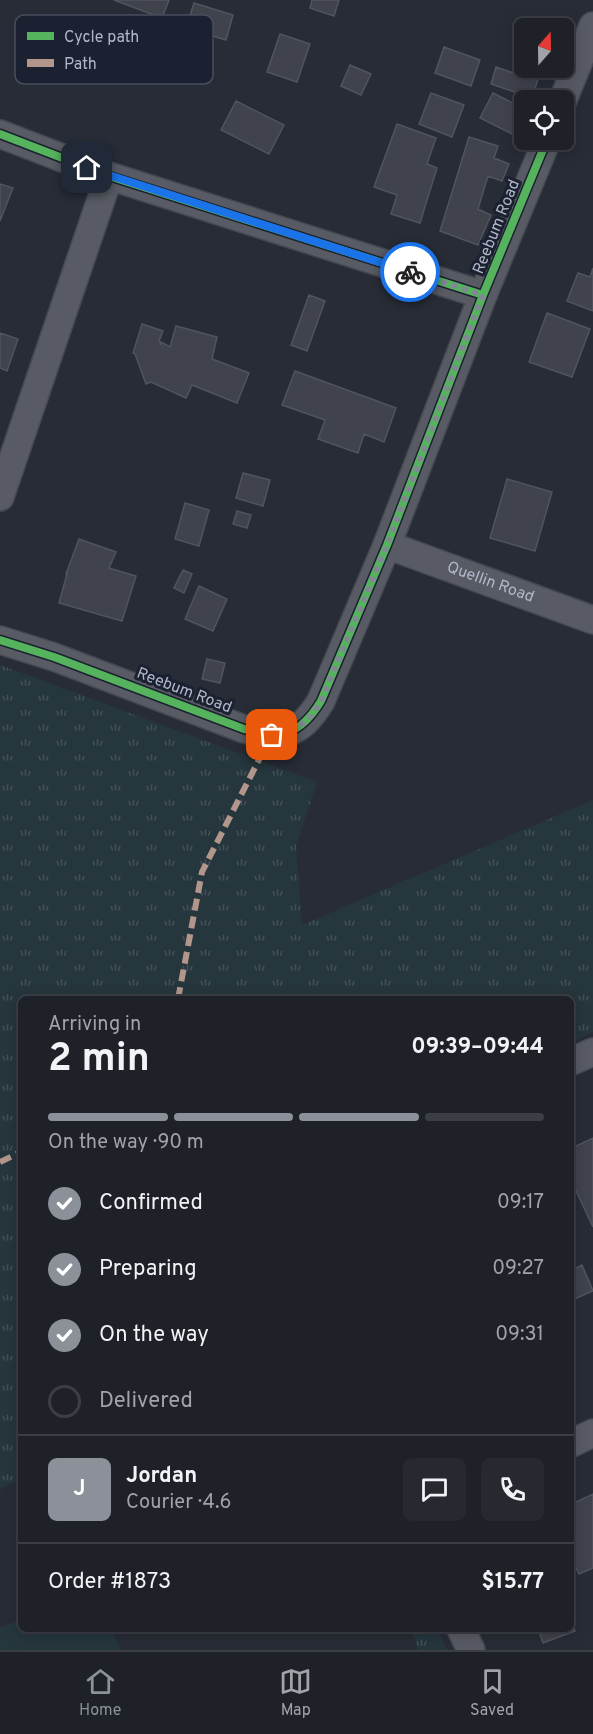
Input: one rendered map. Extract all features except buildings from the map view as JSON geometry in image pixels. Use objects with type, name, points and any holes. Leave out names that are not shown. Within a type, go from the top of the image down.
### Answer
[{"type":"street","points":[[567,90],[593,26]]},
{"type":"street","points":[[0,134],[109,176],[483,295]]},
{"type":"street","name":"Reebum Road","points":[[0,640],[54,657],[244,729],[272,735],[296,729],[309,719],[321,701],[387,545],[483,295],[543,150]]},
{"type":"street","points":[[0,496],[109,176]]},
{"type":"street","name":"Quellin Road","points":[[387,545],[593,620]]},
{"type":"street","points":[[574,1060],[593,1052]]},
{"type":"street","points":[[574,1442],[593,1433]]},
{"type":"street","points":[[462,1632],[471,1650]]},
{"type":"green space","points":[[0,665],[317,782],[296,846],[302,925],[593,800],[593,1032],[574,1041],[574,996],[18,996],[18,1480],[0,1489]]},
{"type":"green space","points":[[18,1620],[18,1632],[112,1632],[121,1650],[0,1650],[0,1628]]},
{"type":"green space","points":[[412,1632],[438,1632],[447,1650],[418,1650]]},
{"type":"marked path","points":[[179,996],[202,872],[272,734]]},
{"type":"marked path","points":[[0,1162],[18,1153]]},
{"type":"cycle path","points":[[0,134],[109,176],[483,295]]},
{"type":"cycle path","points":[[0,640],[54,657],[244,729],[269,733],[289,732],[305,722],[321,701],[387,545],[483,295],[543,150]]},
{"type":"way so far","points":[[272,735],[296,729],[309,719],[321,701],[387,545],[483,295],[410,272]]},
{"type":"route","points":[[87,168],[410,272]]}]
